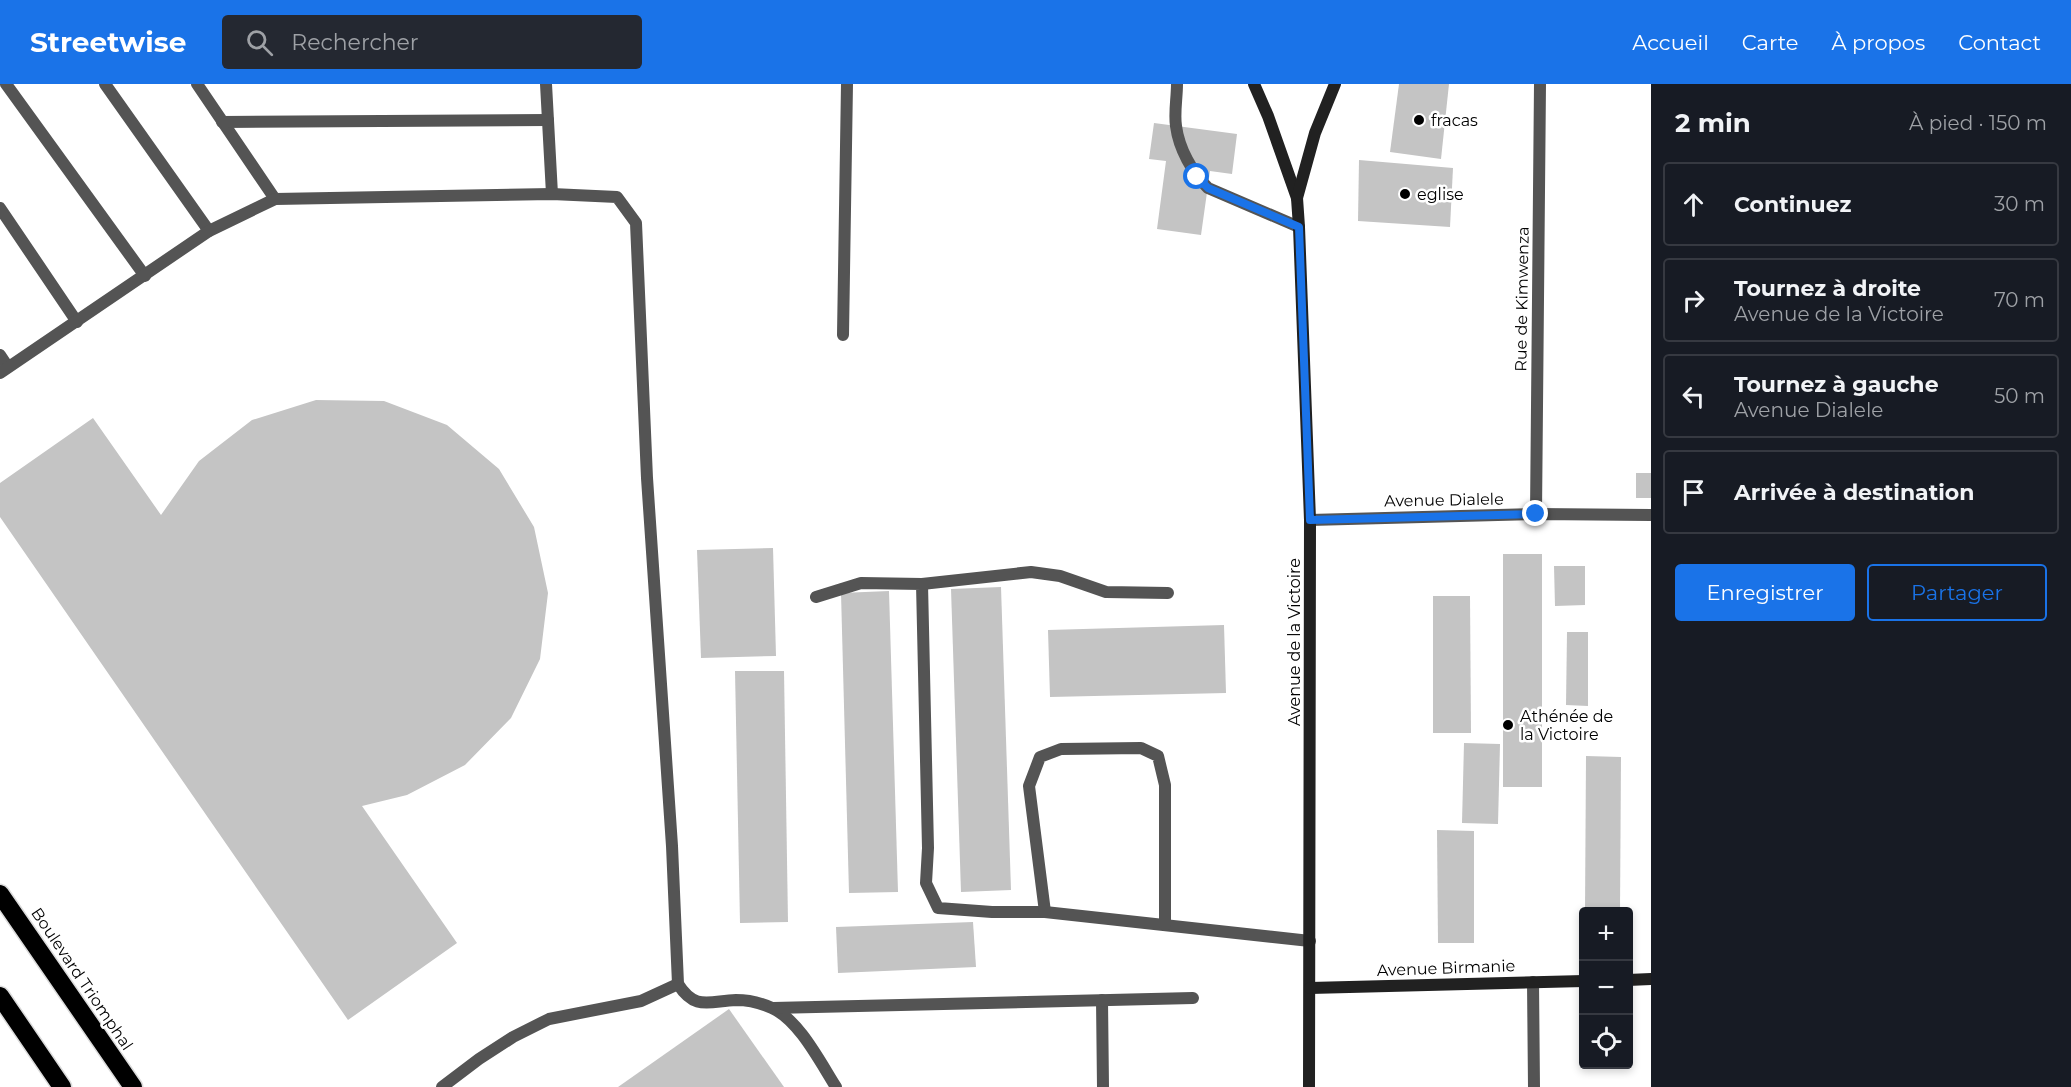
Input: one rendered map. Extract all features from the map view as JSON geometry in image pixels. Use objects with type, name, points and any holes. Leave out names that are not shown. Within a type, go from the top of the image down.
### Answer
[{"type":"highway","name":"Boulevard Triomphal","points":[[0,894],[133,1087]]},
{"type":"highway","points":[[0,996],[62,1087]]},
{"type":"main road","points":[[1254,84],[1268,116],[1297,198]]},
{"type":"main road","points":[[1297,198],[1315,133],[1335,84]]},
{"type":"main road","name":"Avenue de la Victoire","points":[[1297,198],[1310,520],[1309,1087]]},
{"type":"main road","points":[[1633,980],[1651,980]]},
{"type":"main road","name":"Avenue Birmanie","points":[[1310,988],[1579,981]]},
{"type":"street","points":[[6,84],[145,276]]},
{"type":"street","points":[[105,84],[209,231]]},
{"type":"street","points":[[197,84],[274,199]]},
{"type":"street","points":[[546,84],[552,194]]},
{"type":"street","points":[[843,335],[847,84]]},
{"type":"street","points":[[1177,84],[1176,126],[1182,150],[1197,177],[1208,188],[1299,227]]},
{"type":"street","name":"Rue de Kimwenza","points":[[1536,514],[1540,84]]},
{"type":"street","points":[[222,122],[548,120]]},
{"type":"street","points":[[0,355],[4,370],[209,231],[274,199],[552,194],[617,197],[636,223],[647,478],[672,846],[678,984],[686,995],[701,1003],[752,1001],[788,1017],[836,1087]]},
{"type":"street","points":[[0,208],[77,322]]},
{"type":"street","name":"Avenue Dialele","points":[[1310,520],[1536,514],[1651,515]]},
{"type":"street","points":[[816,597],[861,583],[922,584],[1031,572],[1060,576],[1106,592],[1168,593]]},
{"type":"street","points":[[922,584],[928,836],[926,883],[938,908],[992,912],[1045,912],[1310,940]]},
{"type":"street","points":[[1045,912],[1029,786],[1040,757],[1061,749],[1141,748],[1158,756],[1165,785],[1165,925]]},
{"type":"street","points":[[1533,982],[1534,1087]]},
{"type":"street","points":[[442,1087],[513,1037],[549,1019],[641,1001],[678,984]]},
{"type":"street","points":[[772,1008],[1193,998]]},
{"type":"street","points":[[1101,1000],[1103,1087]]},
{"type":"building","name":"fracas","points":[[1399,84],[1449,84],[1441,159],[1390,152]]},
{"type":"building","points":[[1154,123],[1237,134],[1232,174],[1210,171],[1201,235],[1157,229],[1166,161],[1149,159]]},
{"type":"building","name":"eglise","points":[[1359,160],[1453,168],[1450,227],[1358,221]]},
{"type":"building","points":[[316,400],[384,401],[447,425],[499,469],[534,527],[548,593],[540,659],[511,718],[465,765],[407,795],[362,806],[457,943],[348,1020],[0,517],[0,483],[93,418],[161,515],[199,461],[252,420]]},
{"type":"building","points":[[1636,473],[1651,473],[1651,498],[1636,498]]},
{"type":"building","points":[[773,548],[776,656],[701,658],[697,550]]},
{"type":"building","points":[[1503,554],[1542,554],[1542,787],[1503,787]]},
{"type":"building","points":[[1554,566],[1585,566],[1585,605],[1555,606]]},
{"type":"building","points":[[1001,587],[1011,890],[961,892],[951,589]]},
{"type":"building","points":[[889,591],[898,892],[849,893],[841,593]]},
{"type":"building","points":[[1433,596],[1470,596],[1471,733],[1433,733]]},
{"type":"building","points":[[1224,625],[1226,693],[1050,697],[1048,630]]},
{"type":"building","points":[[1567,632],[1588,632],[1588,706],[1566,705]]},
{"type":"building","points":[[735,671],[784,671],[788,922],[740,923]]},
{"type":"building","points":[[1464,743],[1500,744],[1498,824],[1462,823]]},
{"type":"building","points":[[1586,756],[1621,757],[1620,907],[1585,907]]},
{"type":"building","points":[[1437,830],[1474,831],[1474,943],[1438,943]]},
{"type":"building","points":[[973,922],[976,967],[838,973],[836,927]]},
{"type":"building","points":[[729,1009],[784,1087],[618,1087]]},
{"type":"place","name":"fracas","points":[[1419,120]]},
{"type":"place","name":"eglise","points":[[1405,194]]},
{"type":"place","name":"Athénée de la Victoire","points":[[1508,725]]},
{"type":"route","points":[[1197,177],[1208,188],[1299,227],[1310,520],[1536,514]]}]
